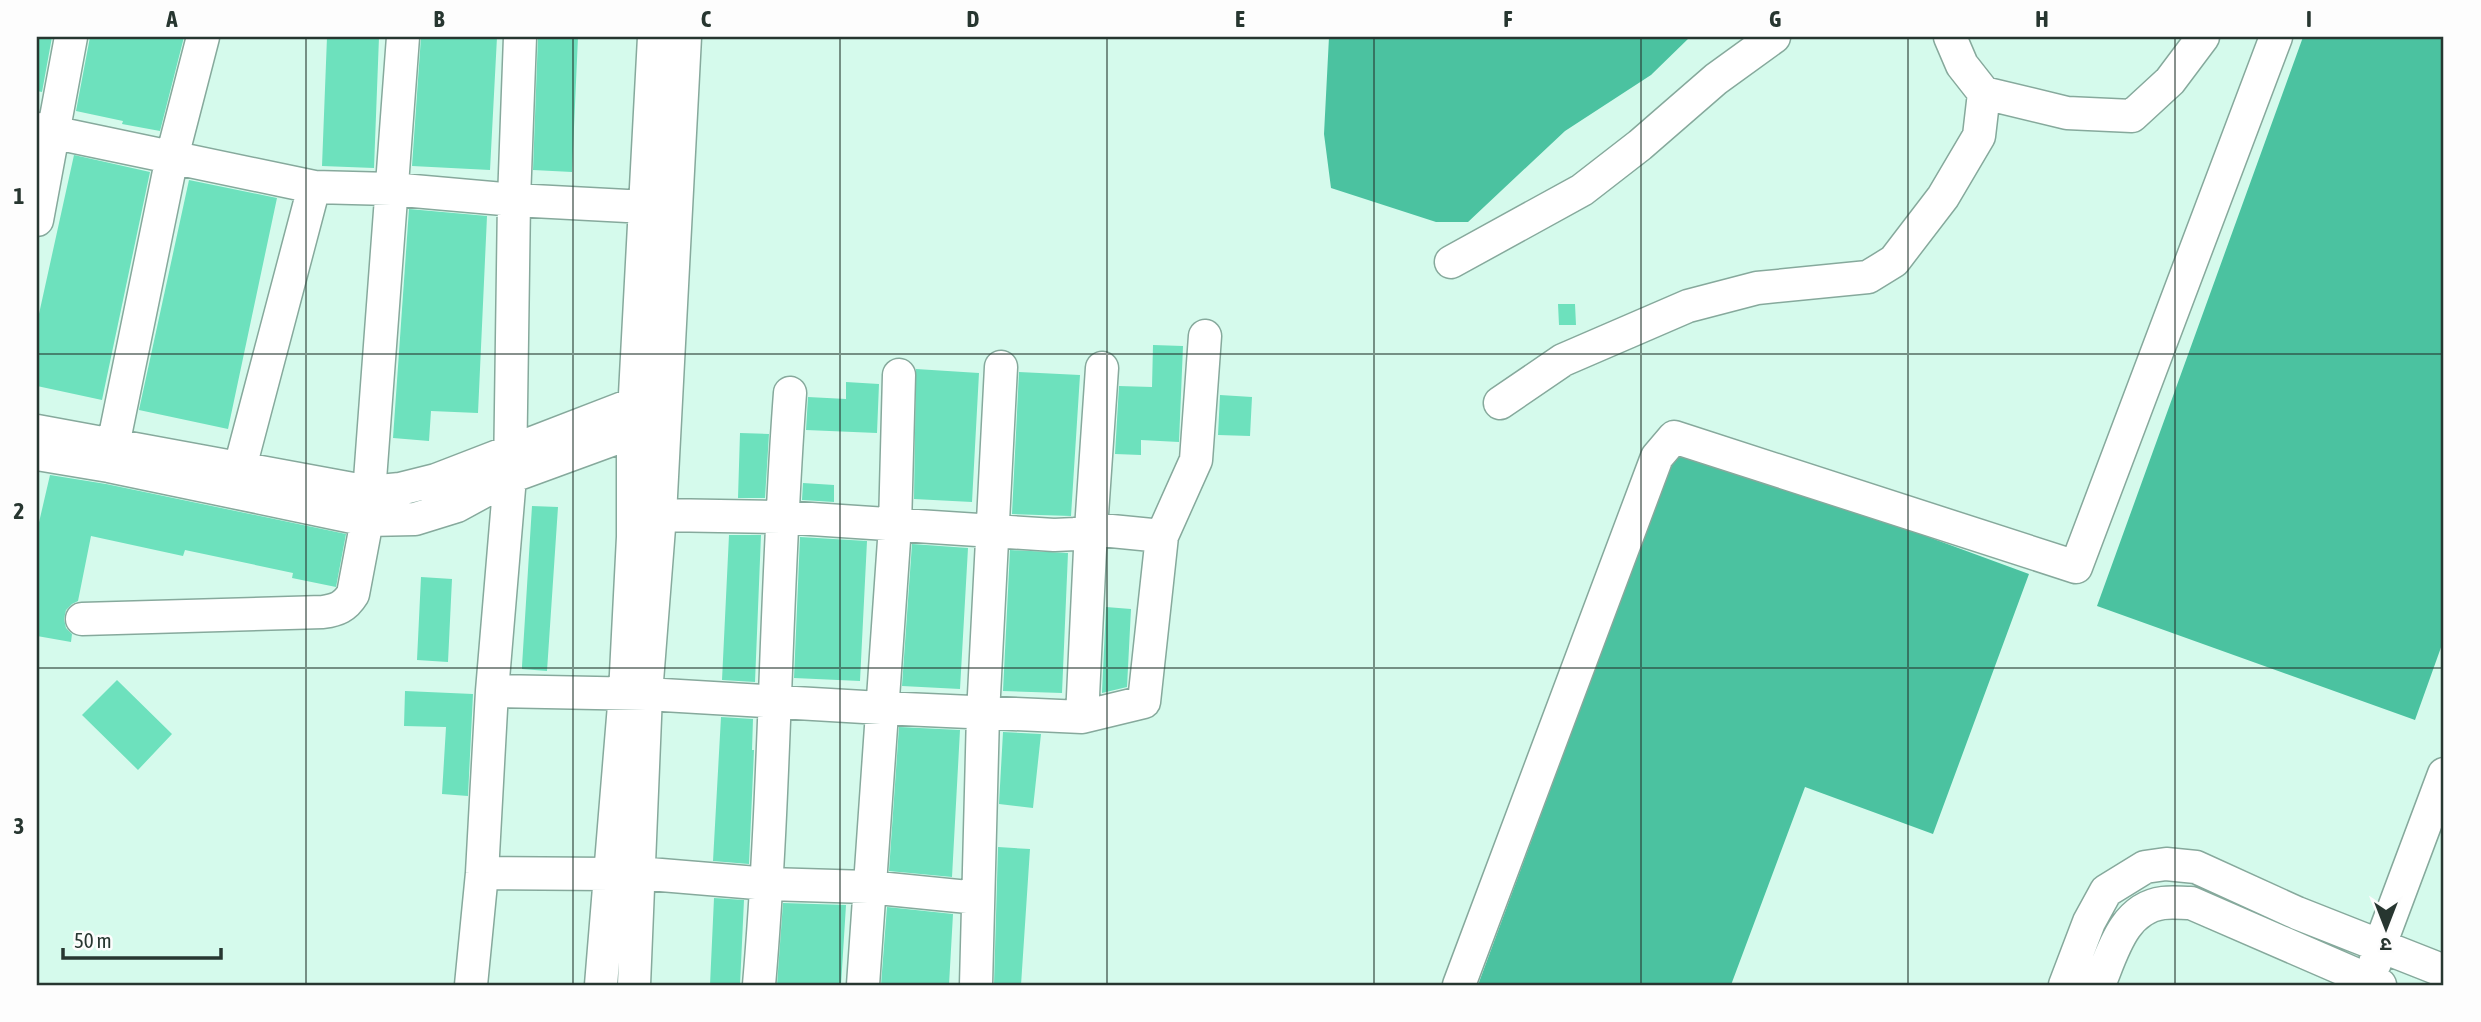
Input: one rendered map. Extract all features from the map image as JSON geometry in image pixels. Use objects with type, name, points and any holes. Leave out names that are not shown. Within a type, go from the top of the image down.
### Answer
[{"type":"street","points":[[37,220],[46,131],[71,37]]},
{"type":"street","points":[[111,456],[172,157],[203,37]]},
{"type":"street","points":[[82,619],[338,610],[348,603],[353,594],[368,506],[403,37]]},
{"type":"street","points":[[471,985],[482,873],[492,691],[510,463],[514,200],[520,37]]},
{"type":"street","points":[[601,985],[624,873],[636,694],[660,515],[650,416],[646,207],[654,37]]},
{"type":"street","points":[[636,694],[633,537],[650,416],[685,37]]},
{"type":"street","points":[[1451,262],[1582,190],[1640,145],[1716,79],[1774,37]]},
{"type":"street","points":[[1950,37],[1962,65],[1984,93],[2067,113],[2132,116],[2170,82],[2203,37]]},
{"type":"street","points":[[1459,985],[1657,457],[1674,437],[2076,567],[2276,37]]},
{"type":"street","points":[[1500,403],[1563,360],[1688,306],[1757,288],[1868,277],[1894,261],[1944,197],[1979,136],[1984,93]]},
{"type":"street","points":[[46,131],[314,187],[391,189],[514,200],[646,207]]},
{"type":"street","points":[[244,486],[314,187]]},
{"type":"street","points":[[492,691],[636,694],[983,714],[1082,717],[1144,702],[1162,536],[1196,460],[1205,336]]},
{"type":"street","points":[[976,985],[983,714],[1001,367]]},
{"type":"street","points":[[1082,717],[1102,368]]},
{"type":"street","points":[[863,985],[895,526],[899,375]]},
{"type":"street","points":[[760,985],[768,884],[781,517],[790,393]]},
{"type":"street","points":[[37,430],[111,456],[244,486],[368,506],[415,519],[457,506],[510,463],[650,416]]},
{"type":"street","points":[[37,454],[111,456]]},
{"type":"street","points":[[660,515],[781,517],[1054,534],[1076,534],[1091,529],[1162,536]]},
{"type":"street","points":[[2099,985],[2125,927],[2140,912],[2161,903],[2191,903],[2374,984],[2380,945],[2444,774]]},
{"type":"street","points":[[2065,985],[2089,922],[2106,891],[2145,867],[2166,864],[2196,867],[2297,913],[2444,971]]},
{"type":"street","points":[[482,873],[624,873],[768,884],[868,887],[978,898]]},
{"type":"street","points":[[624,873],[634,985]]},
{"type":"street","points":[[2120,883],[2140,912]]},
{"type":"shaded area","points":[[1329,37],[1690,37],[1651,75],[1565,131],[1468,222],[1436,222],[1331,188],[1324,134]]},
{"type":"shaded area","points":[[2303,37],[2444,37],[2444,639],[2415,720],[2097,606]]},
{"type":"shaded area","points":[[1678,445],[2029,574],[1933,834],[1805,787],[1731,985],[1478,985]]},
{"type":"building","points":[[37,37],[52,37],[42,92],[37,91]]},
{"type":"building","points":[[90,37],[184,37],[160,131],[76,111]]},
{"type":"building","points":[[327,37],[379,37],[374,168],[322,166]]},
{"type":"building","points":[[421,37],[497,37],[490,170],[412,166]]},
{"type":"building","points":[[538,37],[578,37],[572,172],[533,170]]},
{"type":"building","points":[[74,155],[150,172],[102,400],[37,386],[37,323]]},
{"type":"building","points":[[189,180],[277,198],[228,429],[139,410]]},
{"type":"building","points":[[409,209],[487,216],[478,413],[431,411],[429,441],[393,438]]},
{"type":"building","points":[[1558,304],[1575,304],[1576,325],[1559,325]]},
{"type":"building","points":[[1153,345],[1183,346],[1179,442],[1141,440],[1141,455],[1115,454],[1119,386],[1152,387]]},
{"type":"building","points":[[916,369],[979,373],[972,502],[914,499]]},
{"type":"building","points":[[1019,372],[1080,375],[1071,516],[1012,514]]},
{"type":"building","points":[[846,382],[879,384],[877,433],[806,430],[808,397],[846,399]]},
{"type":"building","points":[[1220,395],[1252,397],[1250,436],[1218,435]]},
{"type":"building","points":[[740,433],[769,434],[765,498],[738,498]]},
{"type":"building","points":[[50,475],[106,484],[346,534],[336,587],[292,578],[293,573],[185,550],[183,556],[91,536],[78,601],[66,610],[64,619],[66,628],[72,634],[71,642],[37,636],[37,531]]},
{"type":"building","points":[[803,483],[834,485],[834,502],[802,500]]},
{"type":"building","points":[[532,506],[558,507],[547,671],[522,669]]},
{"type":"building","points":[[729,535],[761,535],[755,682],[722,680]]},
{"type":"building","points":[[800,537],[867,541],[860,681],[794,678]]},
{"type":"building","points":[[912,544],[968,548],[960,689],[902,686]]},
{"type":"building","points":[[1010,550],[1068,553],[1062,693],[1003,691]]},
{"type":"building","points":[[421,577],[452,579],[448,662],[417,660]]},
{"type":"building","points":[[1106,607],[1131,609],[1127,687],[1102,693]]},
{"type":"building","points":[[117,680],[172,734],[138,770],[82,715]]},
{"type":"building","points":[[405,691],[473,694],[468,796],[442,794],[446,727],[404,726]]},
{"type":"building","points":[[721,717],[753,719],[749,864],[713,861]]},
{"type":"building","points":[[899,727],[960,730],[952,877],[889,871]]},
{"type":"building","points":[[1003,732],[1041,734],[1033,808],[999,804]]},
{"type":"building","points":[[998,847],[1030,849],[1021,985],[994,985]]},
{"type":"building","points":[[714,898],[744,900],[740,985],[710,985]]},
{"type":"building","points":[[783,903],[846,905],[841,985],[777,985]]},
{"type":"building","points":[[887,907],[953,914],[949,985],[881,985]]}]
